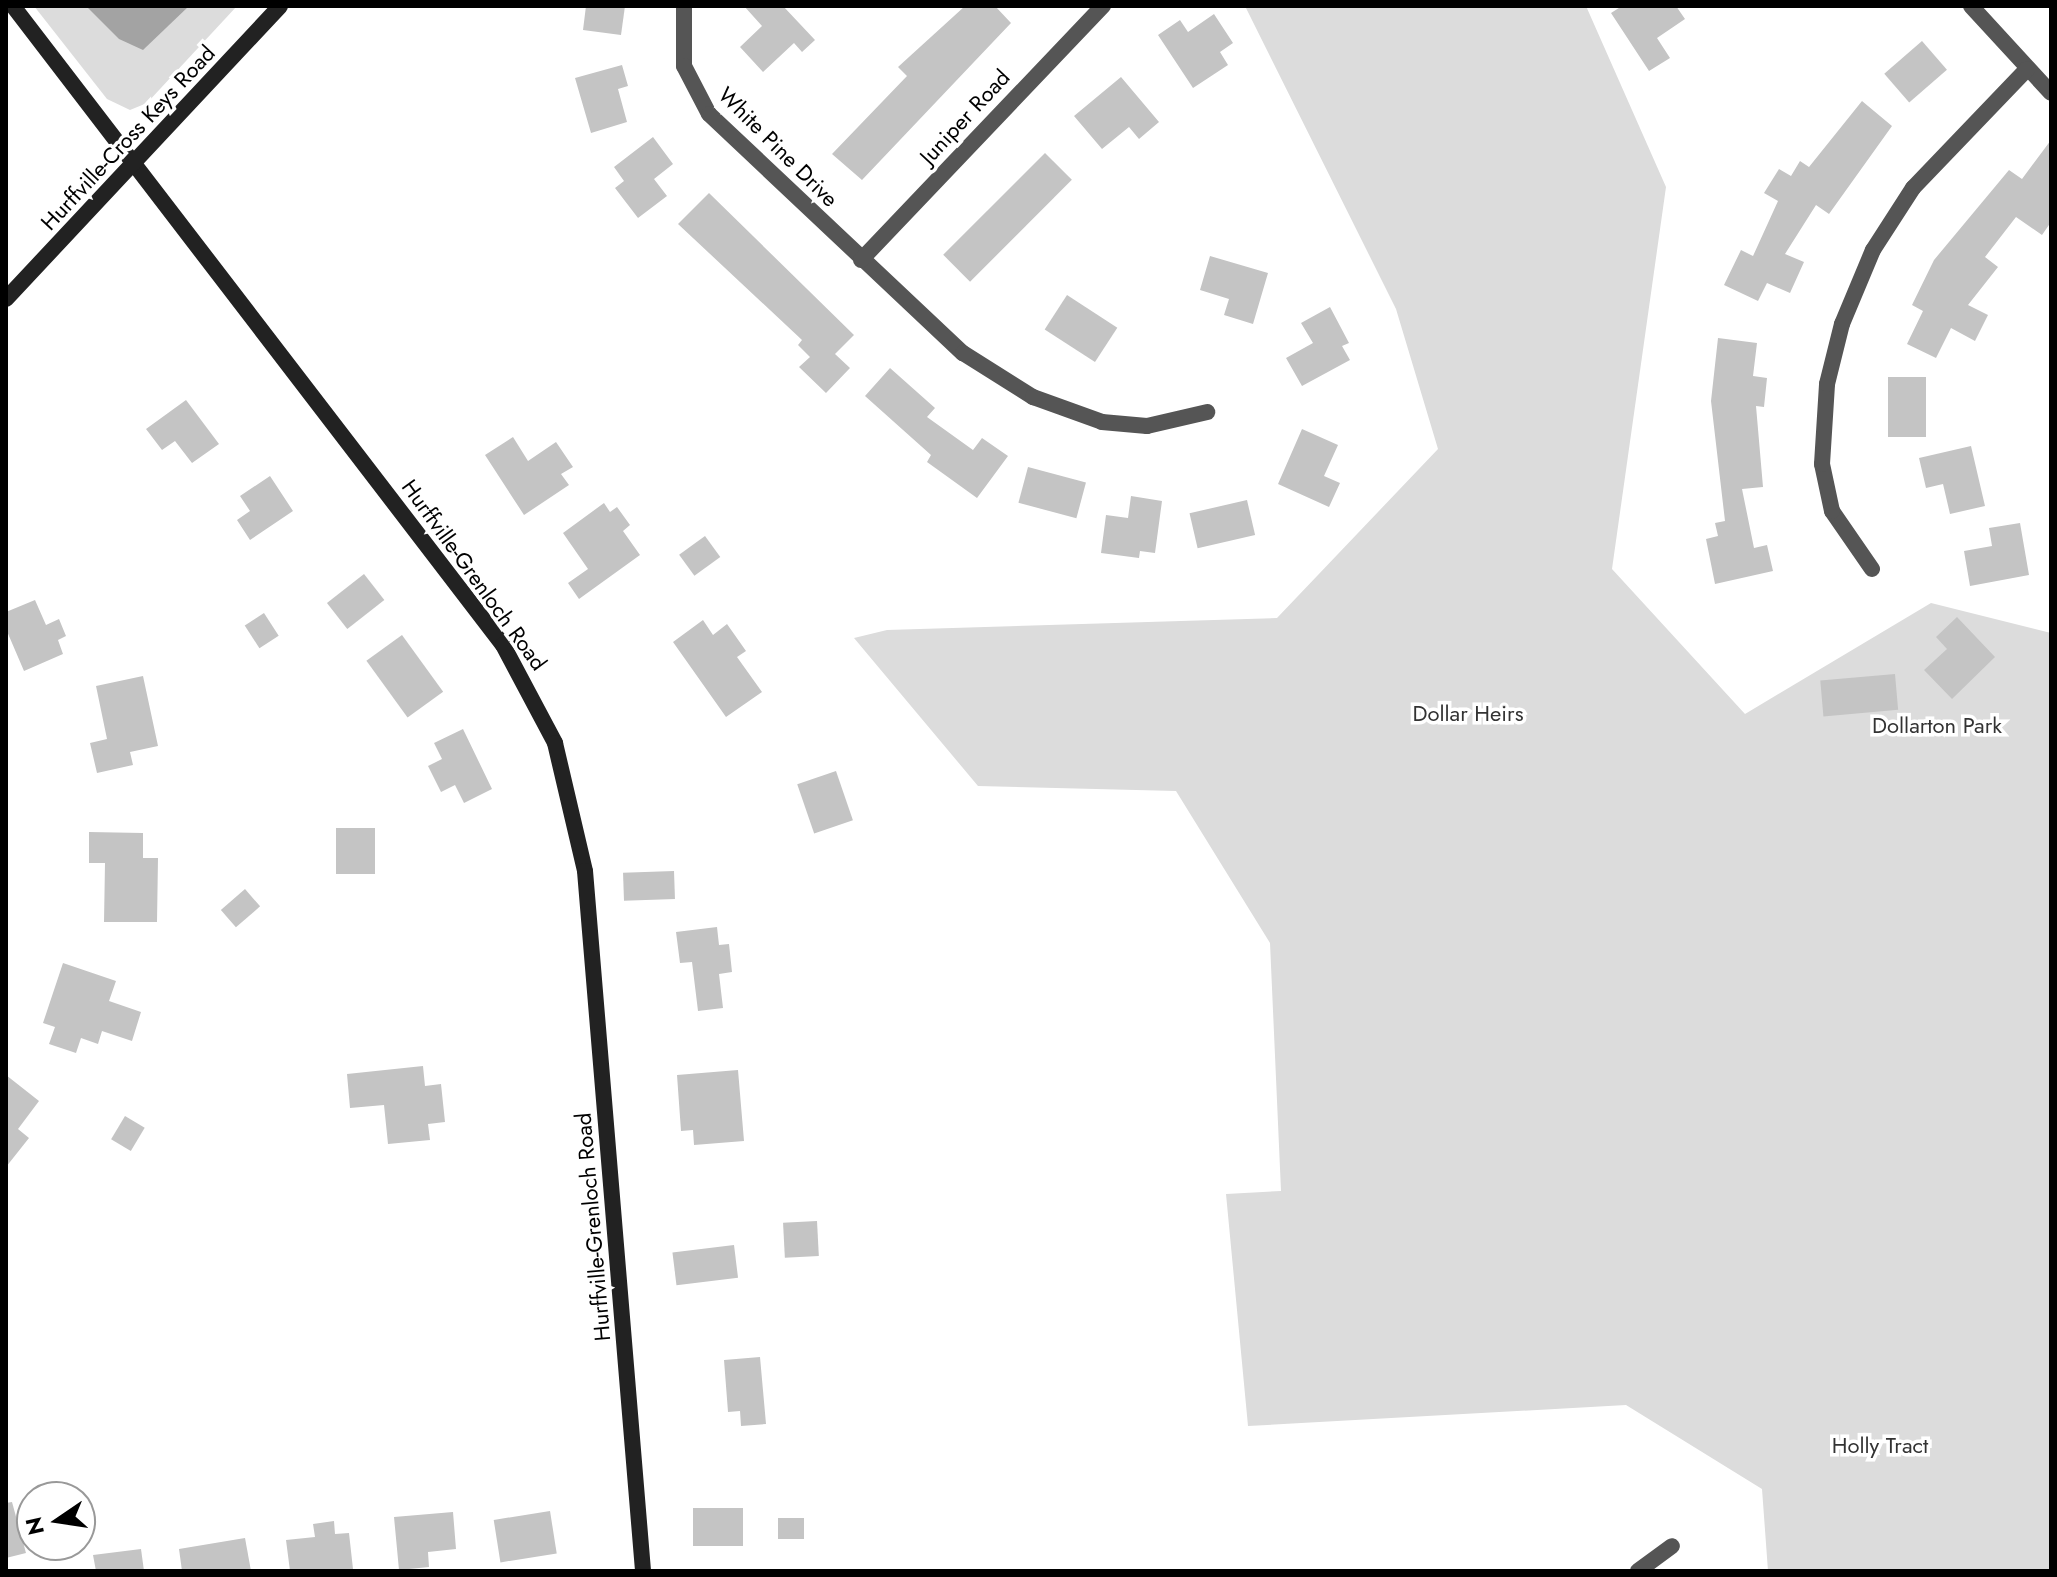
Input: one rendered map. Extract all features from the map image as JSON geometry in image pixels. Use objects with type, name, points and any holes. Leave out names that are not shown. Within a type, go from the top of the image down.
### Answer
[{"type":"main road","name":"Hurffville-Grenloch Road","points":[[13,6],[138,164],[503,645],[555,743],[585,871],[643,1571]]},
{"type":"main road","name":"Hurffville-Cross Keys Road","points":[[6,299],[138,164],[280,6]]},
{"type":"street","name":"White Pine Drive","points":[[684,6],[684,66],[709,114],[963,353],[1056,408],[1124,426],[1207,412]]},
{"type":"street","name":"Juniper Road","points":[[861,260],[1103,6]]},
{"type":"street","points":[[1971,6],[2051,93]]},
{"type":"street","points":[[1872,569],[1837,523],[1822,464],[1827,384],[1842,324],[1873,250],[1913,188],[2027,69]]},
{"type":"street","points":[[1638,1571],[1672,1546]]},
{"type":"green space","points":[[34,6],[237,6],[147,103],[130,110],[107,99]]},
{"type":"green space","points":[[1245,6],[1586,6],[1666,187],[1612,569],[1745,714],[1931,603],[2051,633],[2051,1571],[1768,1571],[1762,1489],[1626,1405],[1248,1426],[1226,1194],[1281,1191],[1270,943],[1176,791],[978,786],[854,638],[887,630],[1277,618],[1438,449],[1396,309]]},
{"type":"shaded area","points":[[86,6],[189,6],[143,50],[119,39]]},
{"type":"building","points":[[586,6],[625,6],[621,35],[583,30]]},
{"type":"building","points":[[744,6],[783,6],[815,40],[802,52],[794,43],[763,72],[740,47],[762,26]]},
{"type":"building","points":[[965,6],[995,6],[1011,23],[862,180],[832,154],[907,76],[898,67]]},
{"type":"building","points":[[1622,6],[1676,6],[1685,19],[1657,38],[1670,58],[1649,71],[1611,13]]},
{"type":"building","points":[[1214,14],[1233,43],[1220,52],[1228,65],[1193,88],[1158,35],[1180,20],[1188,32]]},
{"type":"building","points":[[1922,41],[1947,70],[1909,102],[1884,74]]},
{"type":"building","points":[[622,65],[628,86],[618,89],[627,122],[591,133],[575,78]]},
{"type":"building","points":[[1121,77],[1159,122],[1139,139],[1129,127],[1102,149],[1074,116]]},
{"type":"building","points":[[1862,101],[1892,126],[1829,214],[1816,205],[1785,254],[1804,262],[1790,293],[1767,283],[1758,301],[1724,285],[1741,250],[1753,256],[1778,201],[1764,193],[1779,169],[1791,176],[1800,161],[1809,167]]},
{"type":"building","points":[[653,137],[673,164],[654,179],[667,196],[638,218],[615,188],[624,181],[614,167]]},
{"type":"building","points":[[2051,140],[2051,222],[2042,235],[2016,217],[1985,257],[1998,267],[1968,305],[1988,315],[1975,341],[1951,328],[1936,358],[1907,344],[1923,311],[1912,305],[1934,260],[2009,170],[2022,179]]},
{"type":"building","points":[[1045,153],[1072,180],[970,282],[943,255]]},
{"type":"building","points":[[709,193],[854,335],[835,354],[850,368],[826,393],[799,367],[810,357],[798,345],[802,340],[678,224]]},
{"type":"building","points":[[1210,256],[1268,273],[1253,324],[1224,315],[1229,299],[1200,290]]},
{"type":"building","points":[[1067,295],[1117,328],[1095,362],[1045,329]]},
{"type":"building","points":[[1330,307],[1349,343],[1342,346],[1350,360],[1302,386],[1286,358],[1313,343],[1301,323]]},
{"type":"building","points":[[1718,338],[1757,343],[1753,376],[1767,378],[1764,407],[1756,406],[1763,487],[1742,489],[1754,548],[1767,545],[1773,571],[1715,584],[1706,539],[1718,536],[1715,523],[1725,521],[1711,401]]},
{"type":"building","points":[[890,368],[935,408],[927,417],[973,450],[982,438],[1008,456],[977,498],[927,462],[931,455],[865,396]]},
{"type":"building","points":[[1888,377],[1926,377],[1926,437],[1888,437]]},
{"type":"building","points":[[186,400],[219,444],[192,463],[175,441],[162,450],[146,429]]},
{"type":"building","points":[[1302,429],[1338,445],[1324,476],[1340,483],[1329,507],[1278,484]]},
{"type":"building","points":[[513,437],[528,461],[556,442],[573,467],[561,474],[569,485],[524,515],[485,455]]},
{"type":"building","points":[[1971,446],[1985,506],[1950,514],[1943,484],[1926,488],[1919,458]]},
{"type":"building","points":[[1028,467],[1086,483],[1076,518],[1018,503]]},
{"type":"building","points":[[270,476],[293,511],[250,540],[237,520],[250,511],[240,496]]},
{"type":"building","points":[[1131,496],[1162,501],[1155,553],[1140,551],[1139,558],[1101,553],[1106,515],[1128,518]]},
{"type":"building","points":[[1247,500],[1255,535],[1198,548],[1190,513]]},
{"type":"building","points":[[604,503],[610,512],[617,507],[630,525],[623,531],[640,555],[579,599],[568,583],[588,569],[563,533]]},
{"type":"building","points":[[2020,523],[2029,575],[1970,586],[1964,551],[1992,546],[1989,528]]},
{"type":"building","points":[[705,536],[720,557],[694,576],[679,555]]},
{"type":"building","points":[[364,574],[384,600],[347,629],[327,603]]},
{"type":"building","points":[[35,600],[46,625],[59,619],[66,636],[58,640],[63,654],[24,671],[6,629],[6,612]]},
{"type":"building","points":[[264,613],[279,636],[259,648],[245,626]]},
{"type":"building","points":[[1957,617],[1995,657],[1952,699],[1924,670],[1947,649],[1936,637]]},
{"type":"building","points":[[703,620],[713,635],[727,624],[746,651],[737,657],[762,692],[726,717],[673,642]]},
{"type":"building","points":[[402,635],[443,692],[408,717],[366,661]]},
{"type":"building","points":[[1895,674],[1898,710],[1823,716],[1820,681]]},
{"type":"building","points":[[143,676],[158,746],[130,752],[133,765],[97,773],[90,743],[107,739],[96,686]]},
{"type":"building","points":[[463,729],[492,789],[464,803],[455,785],[441,792],[428,766],[442,759],[434,743]]},
{"type":"building","points":[[836,771],[853,820],[814,834],[797,784]]},
{"type":"building","points":[[336,828],[375,828],[375,874],[336,874]]},
{"type":"building","points":[[89,832],[143,833],[143,858],[158,858],[157,922],[104,922],[105,863],[89,863]]},
{"type":"building","points":[[674,871],[675,899],[624,901],[623,873]]},
{"type":"building","points":[[245,889],[260,906],[236,927],[221,910]]},
{"type":"building","points":[[717,927],[719,945],[729,944],[732,972],[719,974],[723,1008],[698,1011],[692,962],[680,963],[676,932]]},
{"type":"building","points":[[63,963],[116,981],[109,1001],[141,1012],[132,1041],[102,1031],[98,1044],[81,1038],[76,1053],[49,1044],[55,1027],[43,1023]]},
{"type":"building","points":[[423,1066],[425,1086],[441,1084],[445,1122],[428,1124],[430,1140],[388,1144],[384,1105],[350,1108],[347,1074]]},
{"type":"building","points":[[738,1070],[744,1141],[694,1145],[693,1130],[681,1131],[677,1075]]},
{"type":"building","points":[[6,1075],[39,1101],[18,1129],[29,1138],[6,1167]]},
{"type":"building","points":[[125,1116],[145,1128],[131,1151],[111,1139]]},
{"type":"building","points":[[817,1221],[819,1256],[785,1258],[783,1223]]},
{"type":"building","points":[[734,1245],[738,1278],[676,1285],[672,1253]]},
{"type":"building","points":[[760,1357],[766,1424],[741,1426],[740,1411],[728,1412],[724,1360]]},
{"type":"building","points":[[12,1502],[16,1517],[16,1556],[6,1558],[6,1503]]},
{"type":"building","points":[[693,1508],[743,1508],[743,1546],[693,1546]]},
{"type":"building","points":[[550,1511],[557,1553],[500,1562],[494,1520]]},
{"type":"building","points":[[453,1512],[456,1549],[428,1552],[429,1567],[399,1570],[394,1517]]},
{"type":"building","points":[[778,1518],[804,1518],[804,1539],[778,1539]]},
{"type":"building","points":[[334,1521],[335,1534],[349,1533],[353,1569],[290,1571],[286,1540],[315,1537],[313,1524]]},
{"type":"building","points":[[245,1538],[251,1571],[182,1571],[179,1549]]},
{"type":"building","points":[[141,1549],[144,1571],[96,1571],[96,1555]]},
{"type":"park label","name":"Dollar Heirs","points":[[1468,714]]},
{"type":"park label","name":"Dollarton Park","points":[[1937,726]]},
{"type":"park label","name":"Holly Tract","points":[[1880,1446]]}]
